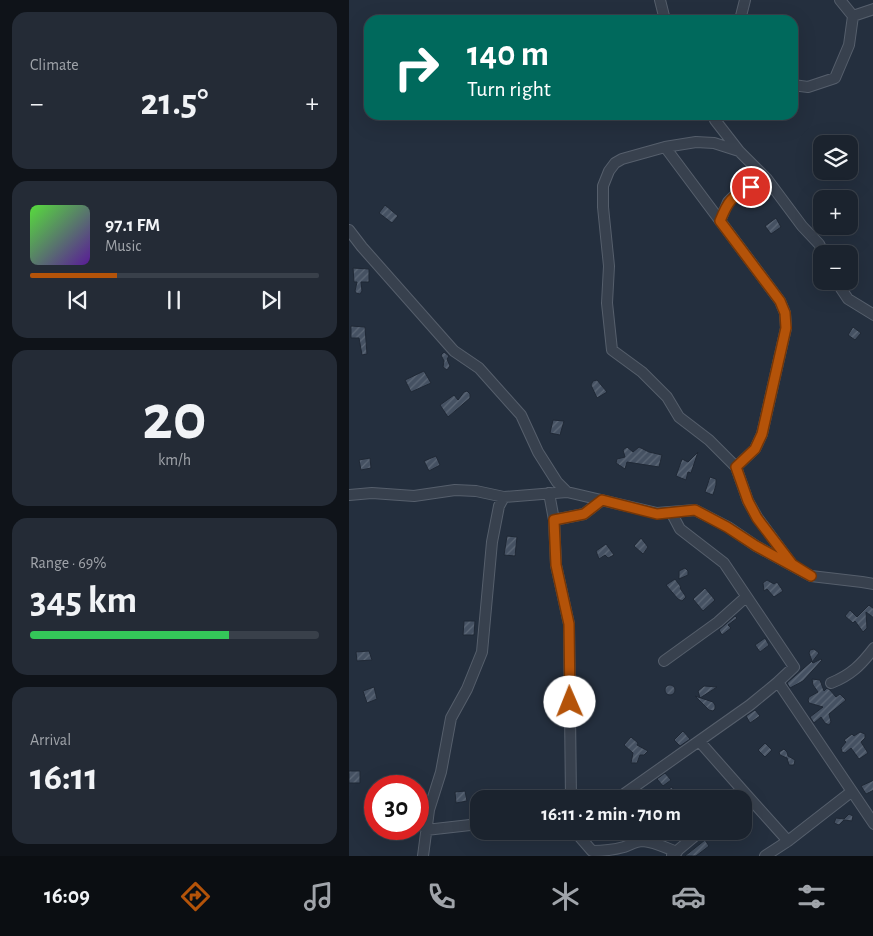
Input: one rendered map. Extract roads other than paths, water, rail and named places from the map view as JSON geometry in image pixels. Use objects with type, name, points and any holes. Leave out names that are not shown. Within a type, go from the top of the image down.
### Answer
[{"type":"street","points":[[660,0],[664,15]]},
{"type":"street","points":[[741,15],[745,0]]},
{"type":"street","points":[[798,86],[808,87],[835,78],[849,44],[853,16],[840,0]]},
{"type":"street","points":[[853,16],[873,10]]},
{"type":"street","points":[[716,120],[739,151],[767,179],[820,245]]},
{"type":"street","points":[[739,151],[714,143],[696,142],[633,155],[615,163],[603,186],[603,207],[609,266],[607,303],[612,350],[642,372],[667,397],[679,417],[709,440],[736,467],[748,501],[757,518],[792,564],[811,576]]},
{"type":"street","points":[[665,147],[780,301],[785,313],[786,328],[762,434],[755,449],[736,467]]},
{"type":"street","points":[[720,221],[728,202],[735,195],[767,179]]},
{"type":"street","points":[[349,230],[454,351],[479,368],[521,415],[538,452],[557,482],[567,492]]},
{"type":"street","points":[[842,290],[848,300],[873,315]]},
{"type":"street","points":[[349,495],[372,493],[414,496],[455,490],[504,497],[567,492],[657,514],[695,510],[811,576],[873,584]]},
{"type":"street","points":[[549,494],[554,520],[556,565],[569,624],[571,790]]},
{"type":"street","points":[[429,810],[441,772],[451,718],[467,689],[482,652],[492,542],[499,506],[504,497]]},
{"type":"street","points":[[554,520],[584,514],[602,500]]},
{"type":"street","points":[[630,790],[750,705],[794,666],[724,563],[680,529],[671,512]]},
{"type":"street","points":[[664,661],[718,622],[747,597]]},
{"type":"street","points":[[831,682],[845,678],[863,663],[873,648]]},
{"type":"street","points":[[778,682],[873,824]]},
{"type":"street","points":[[699,741],[737,790]]},
{"type":"street","points":[[765,856],[788,841],[851,792]]},
{"type":"street","points":[[752,806],[788,841]]},
{"type":"street","points":[[429,830],[470,825]]},
{"type":"street","points":[[423,856],[425,840]]},
{"type":"street","points":[[585,840],[592,851],[606,851],[624,847],[640,840],[653,842],[674,854],[690,840]]}]
